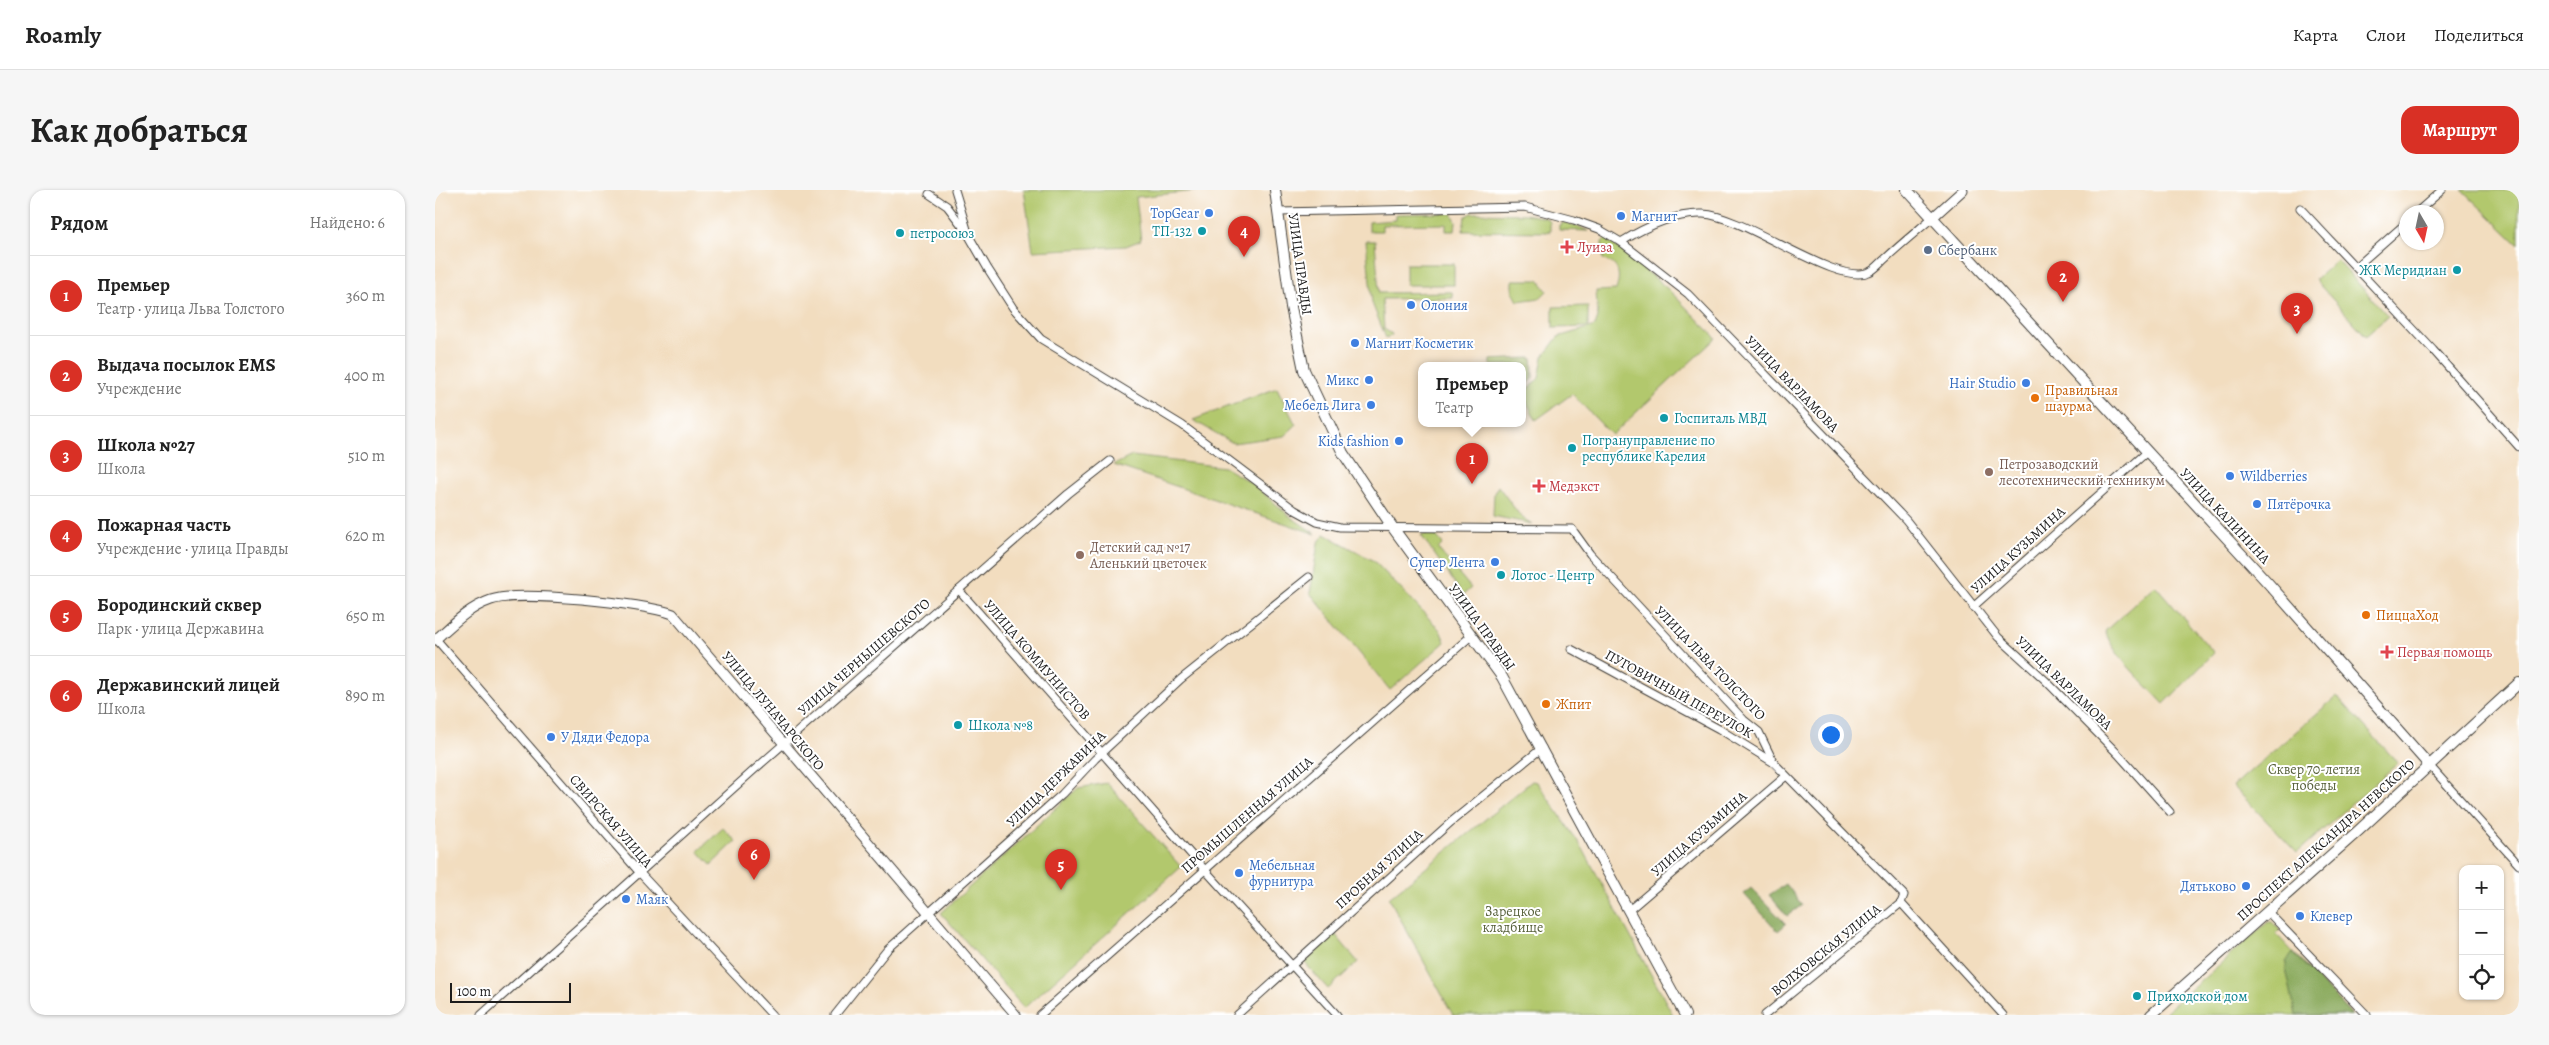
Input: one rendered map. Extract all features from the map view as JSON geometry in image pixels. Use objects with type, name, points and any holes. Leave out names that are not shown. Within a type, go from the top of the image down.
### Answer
[{"type":"main road","name":"УЛИЦА ПРАВДЫ","points":[[1275,190],[1291,307],[1305,370],[1343,453],[1393,528],[1502,676],[1685,1015]]},
{"type":"main road","name":"УЛИЦА КАЛИНИНА","points":[[1907,190],[2147,452],[2429,766]]},
{"type":"main road","name":"ПРОСПЕКТ АЛЕКСАНДРА НЕВСКОГО","points":[[2151,1015],[2519,683]]},
{"type":"street","points":[[955,190],[969,236]]},
{"type":"street","points":[[1621,242],[1650,226],[1676,218],[1703,214],[1730,219],[1827,267],[1851,275],[1869,273],[1963,190]]},
{"type":"street","points":[[2425,205],[2442,190]]},
{"type":"street","points":[[929,194],[941,200],[954,212],[1013,308],[1041,338],[1182,425],[1295,510],[1317,522],[1340,527],[1393,528]]},
{"type":"street","name":"УЛИЦА ВАРЛАМОВА","points":[[1278,212],[1525,207],[1574,220],[1599,229],[1621,242],[1694,300],[1905,520],[1998,637],[2045,680],[2118,754],[2170,812]]},
{"type":"street","points":[[2300,208],[2433,350],[2519,447]]},
{"type":"street","points":[[2356,267],[2399,229]]},
{"type":"street","name":"УЛИЦА КУЗЬМИНА","points":[[1973,607],[2147,452]]},
{"type":"street","name":"УЛИЦА ЧЕРНЫШЕВСКОГО","points":[[481,1015],[783,745],[1068,494],[1110,461]]},
{"type":"street","name":"УЛИЦА ЛЬВА ТОЛСТОГО","points":[[1393,528],[1573,528],[1590,554],[1737,713],[1759,732],[1774,763],[1904,895],[1901,903],[2003,1015]]},
{"type":"street","name":"УЛИЦА ДЕРЖАВИНА","points":[[835,1015],[887,950],[1062,794],[1102,752],[1185,676],[1309,577]]},
{"type":"street","name":"УЛИЦА КОММУНИСТОВ","points":[[959,590],[1204,869],[1337,1015]]},
{"type":"street","name":"УЛИЦА ЛУНАЧАРСКОГО","points":[[436,639],[470,610],[492,600],[529,597],[645,606],[673,614],[783,745],[930,912],[1016,1015]]},
{"type":"street","name":"ПРОМЫШЛЕННАЯ УЛИЦА","points":[[1040,1015],[1472,635]]},
{"type":"street","name":"СВИРСКАЯ УЛИЦА","points":[[436,639],[639,872],[772,1015]]},
{"type":"street","name":"ПУГОВИЧНЫЙ ПЕРЕУЛОК","points":[[1571,650],[1719,729],[1774,763]]},
{"type":"street","name":"ПРОБНАЯ УЛИЦА","points":[[1237,1015],[1444,828],[1542,748]]},
{"type":"street","name":"УЛИЦА КАЛИНИНА","points":[[2429,766],[2519,864]]},
{"type":"street","name":"УЛИЦА КУЗЬМИНА","points":[[1628,911],[1786,776]]},
{"type":"street","name":"ВОЛХОВСКАЯ УЛИЦА","points":[[1765,1015],[1901,903]]},
{"type":"street","points":[[2267,911],[2367,1015]]},
{"type":"green space","points":[[1024,190],[1197,191],[1136,197],[1141,240],[1126,246],[1033,251]]},
{"type":"green space","points":[[2462,190],[2519,190],[2519,245]]},
{"type":"green space","points":[[1452,213],[1456,221],[1455,231],[1446,231],[1446,224],[1382,225],[1382,231],[1369,231],[1369,222],[1396,220],[1396,214]]},
{"type":"green space","points":[[1472,213],[1525,214],[1546,218],[1550,222],[1550,232],[1463,231],[1465,217]]},
{"type":"green space","points":[[1565,222],[1589,231],[1559,230],[1559,225]]},
{"type":"green space","points":[[1606,238],[1668,289],[1716,338],[1612,435],[1572,394],[1536,420],[1526,401],[1526,392],[1539,378],[1543,357],[1558,337],[1595,326],[1598,318],[1596,291],[1616,290],[1617,270],[1612,264],[1603,260],[1602,242]]},
{"type":"green space","points":[[1366,241],[1375,241],[1379,293],[1452,292],[1453,298],[1382,299],[1384,329],[1392,334],[1386,338],[1372,303]]},
{"type":"green space","points":[[2337,260],[2388,316],[2366,336],[2315,280]]},
{"type":"green space","points":[[1406,264],[1454,264],[1454,285],[1406,285]]},
{"type":"green space","points":[[1513,280],[1539,280],[1547,291],[1540,298],[1518,301],[1513,292]]},
{"type":"green space","points":[[1588,306],[1588,327],[1553,328],[1553,307]]},
{"type":"green space","points":[[1532,358],[1533,379],[1526,385],[1526,362],[1490,362],[1490,360]]},
{"type":"green space","points":[[1277,388],[1296,425],[1284,436],[1233,443],[1193,420]]},
{"type":"green space","points":[[1132,456],[1224,467],[1253,484],[1292,518],[1316,534],[1114,465]]},
{"type":"green space","points":[[1498,486],[1521,517],[1532,524],[1493,516],[1494,493]]},
{"type":"green space","points":[[1434,533],[1443,544],[1438,549],[1471,588],[1463,595],[1421,535]]},
{"type":"green space","points":[[1325,534],[1374,561],[1440,630],[1445,642],[1390,690],[1310,593],[1318,543]]},
{"type":"green space","points":[[2155,585],[2214,653],[2164,704],[2115,651],[2105,631]]},
{"type":"green space","name":"Сквер 70-летия победы","points":[[2337,696],[2398,763],[2297,853],[2233,786]]},
{"type":"green space","name":"Зарецкое кладбище","points":[[1532,781],[1537,782],[1583,849],[1673,1015],[1453,1015],[1389,898]]},
{"type":"green space","points":[[1107,783],[1181,867],[1024,1008],[941,913],[1078,788]]},
{"type":"green space","points":[[723,828],[736,841],[711,865],[698,851]]},
{"type":"green space","points":[[1786,884],[1802,905],[1787,916],[1769,895]]},
{"type":"green space","points":[[1751,888],[1786,924],[1778,931],[1744,894]]},
{"type":"green space","points":[[2268,922],[2272,922],[2280,930],[2276,934],[2352,1015],[2162,1015]]},
{"type":"green space","points":[[1334,933],[1358,962],[1328,989],[1305,963]]},
{"type":"green space","points":[[2293,953],[2352,1015],[2296,1015],[2286,969],[2286,962]]},
{"type":"place","name":"TopGear","points":[[1209,213]]},
{"type":"place","name":"Магнит","points":[[1621,216]]},
{"type":"place","name":"ТП-132","points":[[1202,231]]},
{"type":"place","name":"петросоюз","points":[[900,233]]},
{"type":"place","name":"Луиза","points":[[1567,247]]},
{"type":"place","name":"Сбербанк","points":[[1928,250]]},
{"type":"place","name":"Пожарная часть","points":[[1244,257]]},
{"type":"place","name":"ЖК Меридиан","points":[[2457,270]]},
{"type":"place","name":"Выдача посылок EMS","points":[[2063,302]]},
{"type":"place","name":"Олония","points":[[1411,305]]},
{"type":"place","name":"Школа №27","points":[[2297,334]]},
{"type":"place","name":"Магнит Косметик","points":[[1355,343]]},
{"type":"place","name":"Микс","points":[[1369,380]]},
{"type":"place","name":"Hair Studio","points":[[2026,383]]},
{"type":"place","name":"Правильная шаурма","points":[[2035,398]]},
{"type":"place","name":"Мебель Лига","points":[[1371,405]]},
{"type":"place","name":"Госпиталь МВД","points":[[1664,418]]},
{"type":"place","name":"Kids fashion","points":[[1399,441]]},
{"type":"place","name":"Погрануправление по республике Карелия","points":[[1572,448]]},
{"type":"place","name":"Петрозаводский лесотехнический техникум","points":[[1989,472]]},
{"type":"place","name":"Wildberries","points":[[2230,476]]},
{"type":"place","name":"Премьер","points":[[1472,484]]},
{"type":"place","name":"Медэкст","points":[[1539,486]]},
{"type":"place","name":"Пятёрочка","points":[[2257,504]]},
{"type":"place","name":"Детский сад №17 Аленький цветочек","points":[[1080,555]]},
{"type":"place","name":"Супер Лента","points":[[1495,562]]},
{"type":"place","name":"Лотос - Центр","points":[[1501,575]]},
{"type":"place","name":"ПиццаХод","points":[[2366,615]]},
{"type":"place","name":"Первая помощь","points":[[2387,652]]},
{"type":"place","name":"Жпит","points":[[1546,704]]},
{"type":"place","name":"Школа №8","points":[[958,725]]},
{"type":"place","name":"У Дяди Федора","points":[[551,737]]},
{"type":"place","name":"Мебельная фурнитура","points":[[1239,873]]},
{"type":"place","name":"Державинский лицей","points":[[754,880]]},
{"type":"place","name":"Дятьково","points":[[2246,886]]},
{"type":"place","name":"Бородинский сквер","points":[[1061,890]]},
{"type":"place","name":"Маяк","points":[[626,899]]},
{"type":"place","name":"Клевер","points":[[2300,916]]},
{"type":"place","name":"Приходской дом","points":[[2137,996]]}]
